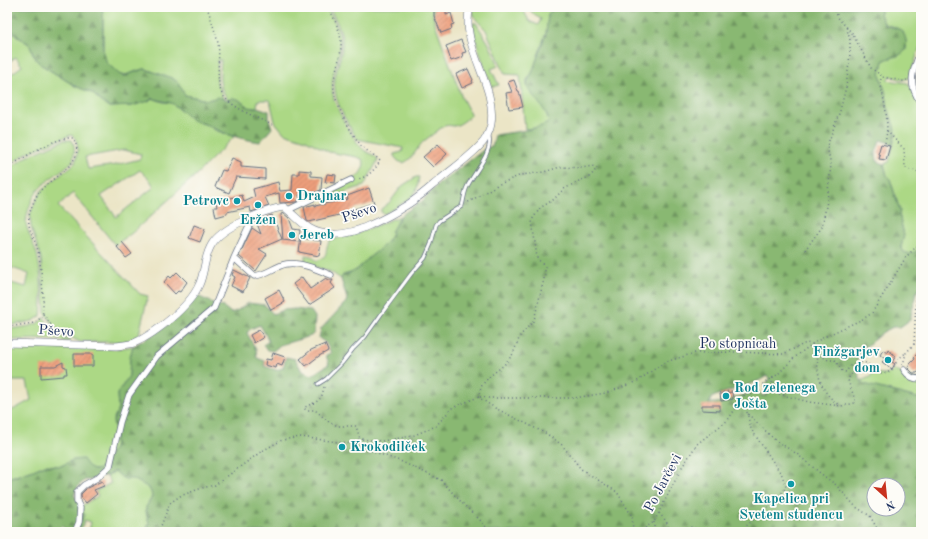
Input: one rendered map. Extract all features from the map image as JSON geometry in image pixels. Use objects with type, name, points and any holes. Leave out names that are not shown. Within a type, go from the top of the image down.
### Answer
[{"type":"street","name":"Pševo","points":[[7,342],[37,342],[78,346],[116,346],[133,343],[152,332],[174,316],[193,296],[200,285],[211,244],[222,232],[275,208],[284,207],[305,226],[316,233],[330,234],[349,232],[369,226],[404,208],[484,141],[491,126],[492,114],[490,98],[469,31],[468,9]]},
{"type":"street","points":[[921,50],[911,80],[914,90],[921,103]]},
{"type":"street","points":[[288,210],[351,180]]},
{"type":"street","points":[[75,532],[80,522],[80,508],[77,502],[77,492],[84,485],[97,478],[110,466],[120,422],[129,395],[157,356],[214,308],[234,258],[253,217]]},
{"type":"street","points":[[234,258],[254,276],[262,275],[286,264],[295,264],[312,268],[331,275]]},
{"type":"street","points":[[904,370],[908,376],[914,379],[921,379]]},
{"type":"lane","points":[[318,384],[326,379],[342,363],[365,337],[411,274],[425,258],[431,244],[436,225],[439,221],[462,206],[466,189],[490,145],[488,134]]},
{"type":"path","points":[[207,7],[218,42],[220,56],[218,81],[225,99],[272,125]]},
{"type":"path","points":[[328,7],[339,28],[341,38],[341,48],[334,78],[333,90],[335,99],[356,139],[380,161],[376,168],[361,178],[351,180]]},
{"type":"path","points":[[833,7],[839,19],[852,33],[871,68],[882,77],[903,81],[911,80]]},
{"type":"path","points":[[805,250],[822,227],[827,201],[831,165],[827,146],[840,111],[846,87],[850,54],[850,40],[846,26]]},
{"type":"path","points":[[882,77],[880,81],[888,131],[885,143]]},
{"type":"path","points":[[888,131],[904,149],[904,167],[906,169],[917,171],[920,176],[917,191],[918,198],[921,201]]},
{"type":"path","points":[[7,168],[26,156],[63,139],[73,138],[75,141],[76,150],[74,161],[38,193],[29,214],[28,224],[37,247],[40,264],[44,306],[42,317],[34,323],[7,327]]},
{"type":"path","points":[[352,444],[360,439],[382,441],[412,436],[436,426],[452,408],[478,396],[482,385],[490,376],[504,365],[512,354],[520,336],[534,320],[545,275],[545,267],[537,258],[532,220],[540,208],[553,200],[564,189],[590,177],[596,172],[597,168],[592,166],[582,168],[560,167],[544,172],[521,175],[497,185],[462,206]]},
{"type":"path","points":[[719,393],[736,388],[762,384],[773,378],[812,344],[872,313],[906,257],[921,242]]},
{"type":"path","points":[[914,345],[916,301],[921,283]]},
{"type":"path","points":[[43,313],[56,332],[78,346]]},
{"type":"path","points":[[870,365],[869,371],[884,374],[890,372],[893,370],[899,358],[914,345],[921,336]]},
{"type":"path","name":"Po stopnicah","points":[[478,396],[489,398],[582,397],[606,393],[636,382],[665,362],[695,353],[738,352],[783,354],[806,343],[812,344]]},
{"type":"path","points":[[812,344],[818,350],[816,363],[819,378],[825,391],[832,400],[841,406]]},
{"type":"path","points":[[904,370],[902,366],[906,352]]},
{"type":"path","points":[[817,353],[828,360],[835,360],[842,371],[846,372],[850,366],[863,362],[870,365]]},
{"type":"path","points":[[773,378],[771,387],[779,394],[809,402],[841,406],[855,403],[848,379],[852,372],[856,368],[870,365]]},
{"type":"path","points":[[326,384],[323,388],[322,396],[304,408],[306,410],[315,410],[329,422],[338,426],[356,426],[360,439]]},
{"type":"path","name":"Po Jarčevi","points":[[478,396],[496,408],[547,434],[562,446],[581,469],[618,492],[632,516],[633,532],[639,532],[654,522],[682,467],[697,444],[728,420],[745,394],[762,384]]},
{"type":"path","points":[[742,532],[744,528],[779,497],[786,487],[782,475],[751,429],[745,404],[755,389]]},
{"type":"path","points":[[748,414],[775,440],[797,454],[836,485],[856,507],[870,516],[879,532]]},
{"type":"path","points":[[157,532],[170,503],[180,496],[215,485],[282,440],[301,437],[352,444],[406,464],[441,480],[490,532]]},
{"type":"path","points":[[659,513],[666,521],[669,528],[676,530],[687,526],[696,527],[702,532]]},
{"type":"path","points":[[654,522],[654,532]]},
{"type":"green space","points":[[7,7],[101,7],[103,13],[103,52],[107,63],[119,74],[123,76],[144,69],[172,78],[178,82],[185,95],[207,100],[218,97],[228,100],[233,98],[238,99],[249,107],[257,107],[269,111],[269,119],[272,128],[260,142],[232,136],[192,120],[173,104],[152,98],[149,101],[132,106],[109,107],[92,93],[75,86],[40,64],[35,58],[29,44],[17,36],[12,30],[7,29]]},
{"type":"green space","points":[[101,7],[327,7],[340,37],[339,56],[333,83],[334,99],[342,118],[356,141],[364,150],[374,155],[378,160],[364,186],[332,196],[330,192],[356,178],[360,174],[364,163],[362,159],[329,152],[306,140],[284,133],[275,122],[270,100],[258,100],[257,107],[253,108],[237,99],[228,100],[221,85],[221,60],[218,60],[217,82],[224,100],[220,98],[207,100],[185,95],[178,84],[169,78],[147,69],[124,75],[117,73],[107,63],[103,52],[103,13]]},
{"type":"green space","points":[[329,7],[434,7],[433,16],[437,29],[462,98],[471,115],[458,125],[444,126],[441,128],[424,141],[410,159],[403,163],[398,161],[394,154],[402,152],[403,148],[357,139],[338,104],[336,97],[334,85],[342,51],[342,40],[338,25]]},
{"type":"green space","points":[[473,7],[522,7],[529,21],[538,25],[541,19],[534,15],[528,7],[555,7],[548,15],[546,33],[532,73],[527,80],[527,86],[546,112],[549,122],[547,124],[525,129],[520,75],[505,74],[486,30],[474,17]]},
{"type":"green space","points":[[555,7],[882,7],[880,14],[885,25],[902,30],[906,39],[906,49],[899,55],[883,61],[880,75],[896,133],[893,144],[880,140],[876,153],[877,161],[884,164],[900,211],[899,214],[904,235],[901,247],[904,252],[910,254],[921,249],[921,286],[916,293],[910,320],[900,327],[893,327],[883,332],[859,352],[857,360],[859,367],[858,374],[864,384],[921,399],[921,532],[145,532],[149,524],[146,507],[152,497],[151,492],[149,488],[133,479],[125,479],[121,477],[115,471],[107,476],[100,476],[91,480],[85,480],[78,486],[74,495],[81,506],[84,515],[77,532],[67,532],[62,526],[54,532],[7,532],[7,478],[45,465],[61,466],[73,460],[83,459],[93,470],[101,467],[114,449],[116,429],[113,421],[118,409],[117,394],[129,376],[130,357],[133,346],[151,336],[176,318],[197,296],[225,308],[231,313],[248,303],[265,305],[273,314],[283,310],[295,309],[311,311],[315,317],[314,333],[311,336],[280,345],[273,351],[268,350],[263,345],[269,341],[260,325],[250,329],[247,333],[256,350],[257,358],[265,361],[264,366],[276,370],[283,368],[286,357],[295,359],[302,371],[312,375],[329,364],[326,355],[331,353],[326,343],[319,338],[321,329],[346,302],[347,299],[341,279],[343,275],[353,272],[359,268],[367,259],[383,246],[390,237],[391,232],[401,215],[421,202],[439,184],[482,151],[493,145],[495,135],[532,129],[549,122],[545,111],[530,91],[527,82],[532,73],[546,33],[548,15]],"holes":[[[767,376],[770,379],[764,386],[767,395],[763,396],[758,391],[727,401],[710,403],[711,398],[725,392],[754,383]]]},
{"type":"green space","points":[[882,7],[921,7],[921,44],[909,78],[903,80],[890,76],[887,80],[908,83],[921,106],[921,249],[910,254],[904,252],[901,247],[904,235],[899,214],[900,211],[884,164],[889,162],[896,133],[880,75],[883,61],[906,50],[906,44],[905,38],[900,31],[895,27],[884,23],[880,13]]},
{"type":"green space","points":[[473,23],[476,23],[488,42],[497,61],[498,66],[491,69],[499,85],[492,87],[478,47]]},
{"type":"green space","points":[[7,29],[29,44],[35,58],[40,64],[75,86],[92,93],[109,107],[132,106],[152,98],[163,102],[172,103],[191,119],[234,137],[197,174],[132,233],[115,245],[73,193],[58,206],[140,294],[148,296],[137,337],[119,342],[80,342],[57,330],[45,313],[41,258],[31,227],[30,215],[42,190],[75,163],[77,144],[72,135],[68,136],[27,153],[7,166],[7,77],[22,66],[16,57],[7,63]],"holes":[[[124,150],[141,154],[140,159],[116,165],[88,169],[85,157]],[[140,170],[150,180],[154,187],[116,217],[101,196]]]},
{"type":"green space","points":[[64,140],[72,140],[74,145],[73,161],[40,188],[32,200],[27,214],[27,229],[36,251],[41,276],[41,316],[33,321],[7,326],[7,282],[26,287],[29,274],[7,266],[7,170],[26,157]]},
{"type":"green space","points":[[416,177],[419,177],[417,188],[411,197],[384,214],[381,212],[381,209],[390,202],[402,186]]},
{"type":"green space","points":[[400,216],[391,232],[390,237],[383,246],[359,268],[353,272],[343,275],[341,279],[331,272],[305,263],[305,255],[311,256],[317,261],[324,257],[330,240],[353,235]]},
{"type":"green space","points":[[44,317],[49,326],[70,341],[68,342],[55,339],[7,340],[7,329],[32,325],[41,321]]},
{"type":"green space","points":[[7,346],[116,349],[133,346],[130,357],[129,376],[117,394],[118,409],[113,421],[116,429],[114,450],[102,467],[94,470],[73,460],[61,466],[45,465],[7,478],[7,413],[31,400],[27,381],[7,381]]},
{"type":"green space","points":[[894,370],[915,380],[921,380],[921,399],[864,384],[861,381],[870,377],[873,373],[891,373]]},
{"type":"green space","points":[[115,471],[122,477],[134,479],[142,483],[148,487],[151,492],[152,497],[146,507],[149,522],[145,532],[89,532],[91,522],[85,520],[79,532],[77,532],[84,515],[81,506],[98,496],[96,491],[111,483],[107,476]]},
{"type":"building","points":[[434,7],[446,7],[446,15],[451,13],[454,24],[451,25],[452,29],[441,33],[434,16]]},
{"type":"building","points":[[461,40],[466,52],[462,53],[463,57],[451,61],[446,46]]},
{"type":"building","points":[[468,69],[473,83],[462,88],[456,74]]},
{"type":"building","points":[[514,80],[519,91],[523,107],[509,109],[506,93],[512,92],[508,82]]},
{"type":"building","points":[[438,144],[447,154],[433,167],[423,157]]},
{"type":"building","points":[[881,144],[890,146],[886,160],[879,159],[880,155],[878,154]]},
{"type":"building","points":[[232,158],[241,162],[241,167],[265,169],[265,179],[236,177],[229,193],[215,187],[222,170],[226,171]]},
{"type":"building","points":[[299,170],[311,171],[311,176],[322,177],[321,190],[299,195],[300,200],[296,202],[280,203],[279,193],[265,197],[269,206],[251,212],[250,207],[227,212],[227,214],[216,217],[214,207],[217,207],[216,202],[242,195],[244,202],[255,197],[253,189],[278,182],[280,191],[292,190],[293,174],[299,174]]},
{"type":"building","points":[[327,174],[336,175],[335,183],[325,182]]},
{"type":"building","points":[[369,188],[374,203],[351,210],[352,212],[309,222],[307,221],[304,207],[348,199],[347,196]]},
{"type":"building","points":[[283,213],[289,218],[293,229],[300,230],[299,242],[283,240],[281,214]]},
{"type":"building","points":[[272,215],[282,239],[259,249],[267,254],[256,271],[239,256],[252,228],[261,234],[256,221]]},
{"type":"building","points":[[194,225],[205,229],[200,242],[189,238]]},
{"type":"building","points":[[301,238],[321,241],[319,256],[299,252]]},
{"type":"building","points":[[122,242],[132,254],[126,258],[117,247]]},
{"type":"building","points":[[234,270],[250,278],[243,292],[231,286],[235,277],[232,275]]},
{"type":"building","points":[[177,272],[187,282],[180,292],[178,291],[175,294],[164,282],[169,276],[171,278]]},
{"type":"building","points":[[302,277],[310,289],[326,278],[333,280],[331,283],[335,288],[309,305],[293,284]]},
{"type":"building","points":[[279,290],[285,302],[271,310],[265,298]]},
{"type":"building","points":[[259,330],[264,337],[254,343],[250,335]]},
{"type":"building","points":[[325,344],[328,351],[306,366],[300,359],[311,350]]},
{"type":"building","name":"Finžgarjev dom","points":[[883,350],[887,353],[888,350],[896,356],[892,362],[895,364],[892,369],[882,362],[885,359],[880,355]]},
{"type":"building","points":[[921,350],[921,369],[917,373],[913,373],[908,368],[915,359],[914,357]]},
{"type":"building","points":[[273,353],[285,357],[282,366],[277,364],[276,368],[265,365],[266,359],[271,360]]},
{"type":"building","points":[[74,354],[93,354],[93,366],[74,366]]},
{"type":"building","points":[[63,362],[63,366],[66,367],[67,374],[64,374],[64,376],[41,378],[41,366],[55,366]]},
{"type":"building","name":"Rod zelenega Jošta","points":[[732,392],[733,399],[721,401],[720,394]]},
{"type":"building","points":[[702,405],[720,405],[720,411],[702,410]]},
{"type":"building","points":[[102,481],[104,486],[94,490],[97,494],[86,503],[81,497],[81,494],[87,488]]},
{"type":"place","name":"Drajnar","points":[[289,196]]},
{"type":"place","name":"Petrovc","points":[[237,201]]},
{"type":"place","name":"Eržen","points":[[258,205]]},
{"type":"place","name":"Jereb","points":[[292,235]]},
{"type":"place","name":"Finžgarjev dom","points":[[888,360]]},
{"type":"place","name":"Rod zelenega Jošta","points":[[726,396]]},
{"type":"place","name":"Krokodilček","points":[[342,447]]},
{"type":"place","name":"Kapelica pri Svetem studencu","points":[[791,484]]}]
